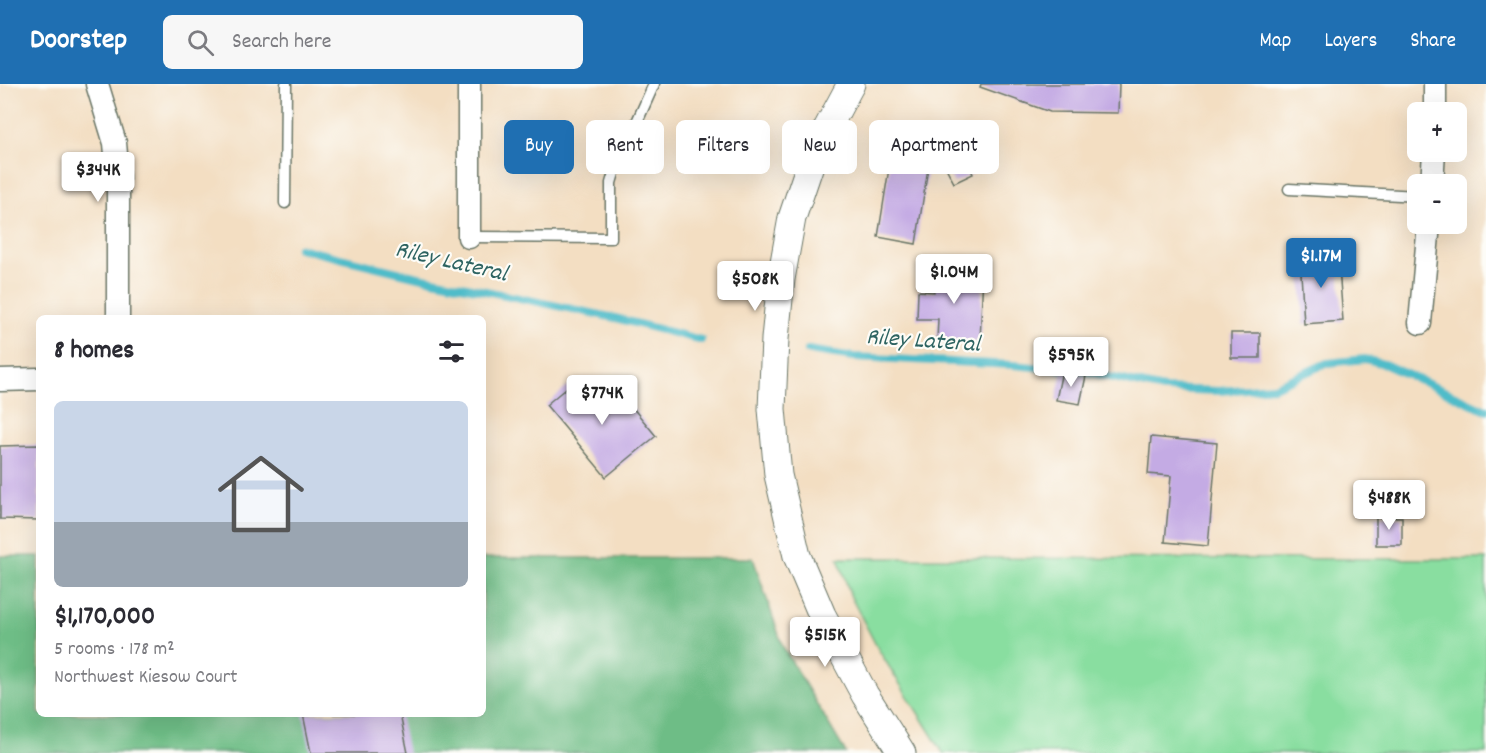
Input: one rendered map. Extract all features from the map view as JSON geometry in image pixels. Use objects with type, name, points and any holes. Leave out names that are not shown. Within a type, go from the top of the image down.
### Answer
[{"type":"street","points":[[97,84],[115,143],[118,177],[118,315]]},
{"type":"street","points":[[469,84],[469,237]]},
{"type":"street","points":[[851,84],[814,153],[792,218],[781,279],[775,339],[772,409],[778,475],[797,556],[827,625],[865,695],[902,753]]},
{"type":"street","points":[[1434,102],[1435,84]]},
{"type":"street","points":[[1419,323],[1428,234]]},
{"type":"street","points":[[0,380],[36,379]]},
{"type":"lane","points":[[285,202],[286,84]]},
{"type":"lane","points":[[469,237],[611,238],[611,183],[614,172],[654,84]]},
{"type":"lane","points":[[1289,189],[1407,195]]},
{"type":"green space","points":[[0,556],[36,556],[36,717],[486,717],[486,558],[753,558],[783,647],[846,753],[0,753]]},
{"type":"green space","points":[[838,558],[1486,559],[1486,753],[943,753],[878,649],[851,597]]},
{"type":"building","points":[[981,84],[1119,84],[1118,113],[1050,112],[980,87]]},
{"type":"building","points":[[888,174],[927,174],[916,244],[878,237]]},
{"type":"building","points":[[949,174],[973,174],[954,183]]},
{"type":"building","points":[[1338,254],[1343,321],[1304,324],[1300,256]]},
{"type":"building","points":[[935,270],[983,272],[980,342],[937,340],[938,319],[917,319],[918,291],[934,292]]},
{"type":"building","points":[[1231,333],[1260,333],[1260,358],[1231,358]]},
{"type":"building","points":[[1062,371],[1086,376],[1080,404],[1056,400]]},
{"type":"building","points":[[572,383],[589,404],[613,384],[656,436],[606,477],[546,405]]},
{"type":"building","points":[[1151,437],[1217,443],[1208,546],[1165,542],[1171,476],[1148,474]]},
{"type":"building","points":[[36,445],[36,520],[0,519],[0,446]]},
{"type":"building","points":[[1376,517],[1402,517],[1402,545],[1376,545]]},
{"type":"building","points":[[304,717],[401,717],[408,753],[311,753]]},
{"type":"waterway","name":"Riley Lateral","points":[[299,248],[414,276],[615,318],[701,340]]},
{"type":"waterway","name":"Riley Lateral","points":[[808,350],[854,357],[1013,365],[1087,372],[1163,389],[1219,391],[1274,387],[1327,363],[1365,359],[1384,364],[1486,410]]}]
